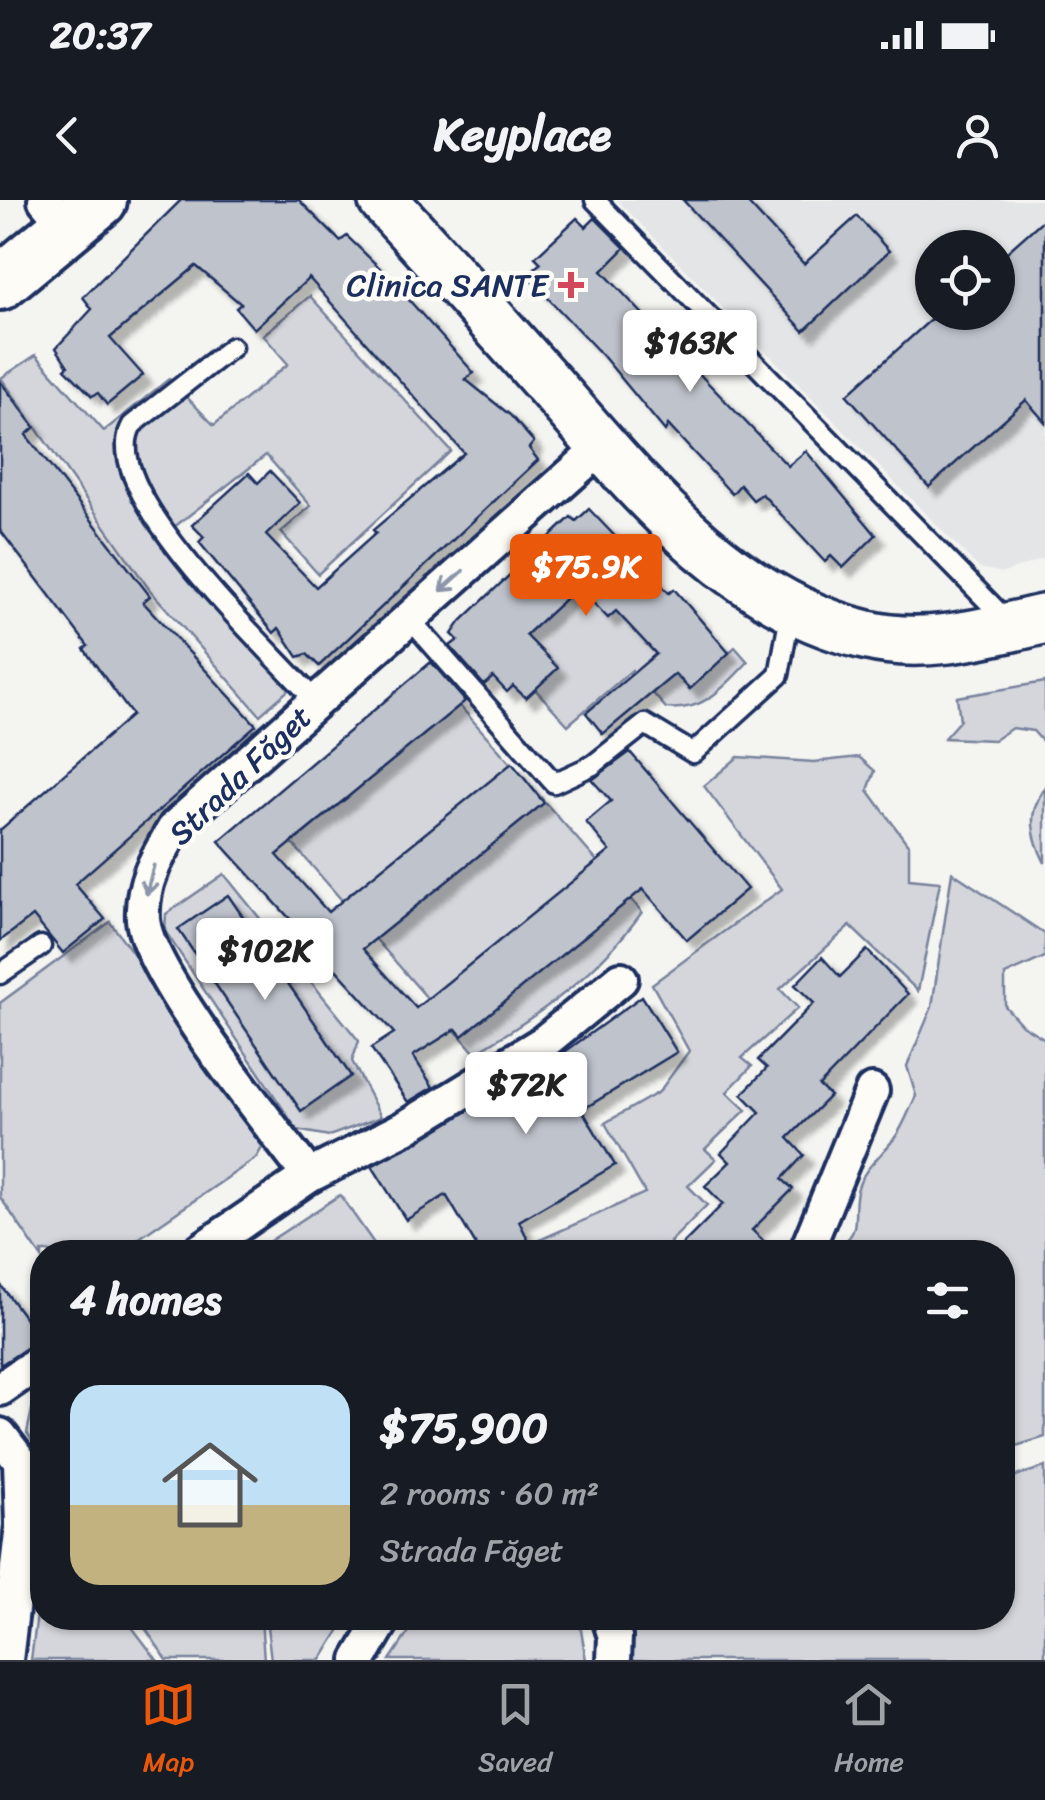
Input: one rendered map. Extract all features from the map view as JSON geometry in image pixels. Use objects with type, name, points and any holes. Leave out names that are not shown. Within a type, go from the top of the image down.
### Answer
[{"type":"main road","points":[[383,200],[603,446],[677,524],[736,576],[791,609],[869,636],[954,640],[1029,623]]},
{"type":"main road","points":[[0,283],[74,207]]},
{"type":"street","name":"Strada Făget","points":[[309,1176],[163,975],[143,921],[148,873],[175,827],[603,446]]},
{"type":"street","points":[[216,1240],[309,1176],[406,1127],[544,1042],[620,978]]},
{"type":"street","points":[[811,1240],[872,1091]]},
{"type":"street","points":[[0,1389],[30,1368]]},
{"type":"street","points":[[0,1435],[20,1461],[22,1525],[6,1660]]},
{"type":"street","points":[[360,1660],[377,1630]]},
{"type":"street","points":[[613,1630],[614,1660]]},
{"type":"lane","points":[[595,200],[1029,623]]},
{"type":"lane","points":[[232,347],[132,425],[124,438],[126,456],[156,524],[316,702]]},
{"type":"lane","points":[[410,618],[554,784],[593,765],[645,724],[694,753],[779,674],[791,609]]},
{"type":"lane","points":[[0,974],[41,946]]},
{"type":"shaded area","points":[[617,200],[1045,200],[1045,558],[1003,573],[979,568]]},
{"type":"shaded area","points":[[310,296],[451,451],[318,574],[281,532],[311,506],[266,455],[173,528],[197,555],[182,568],[292,687],[260,715],[149,589],[1,378],[36,355],[104,431],[169,379],[214,425],[288,364],[263,335]]},
{"type":"shaded area","points":[[580,584],[608,618],[616,611],[689,689],[735,647],[748,662],[712,696],[679,708],[666,708],[632,670],[568,725],[535,689],[557,668],[526,635]]},
{"type":"shaded area","points":[[1045,682],[1045,744],[1033,731],[1012,728],[994,740],[944,738],[960,720],[957,697]]},
{"type":"shaded area","points":[[459,705],[642,912],[587,974],[523,1023],[475,1053],[292,843]]},
{"type":"shaded area","points":[[738,757],[814,762],[859,757],[875,771],[868,790],[909,846],[909,879],[940,882],[918,991],[850,926],[780,989],[798,1008],[742,1058],[752,1066],[727,1092],[746,1110],[705,1149],[716,1159],[688,1186],[707,1205],[672,1240],[540,1240],[645,1193],[605,1123],[659,1092],[689,1051],[652,984],[782,889],[704,786]]},
{"type":"shaded area","points":[[1045,788],[1045,863],[1037,844],[1033,816]]},
{"type":"shaded area","points":[[952,872],[1045,934],[1045,957],[1005,975],[1005,1006],[1022,1025],[1045,1039],[1045,1437],[1015,1446],[1015,1240],[847,1240],[853,1232],[860,1182],[898,1133],[916,1096],[907,1066],[932,1007]]},
{"type":"shaded area","points":[[224,874],[359,1041],[352,1061],[381,1117],[329,1136],[297,1130],[165,931],[166,914]]},
{"type":"shaded area","points":[[110,922],[263,1129],[265,1143],[256,1158],[136,1240],[30,1241],[0,1197],[0,1003]]},
{"type":"shaded area","points":[[340,1195],[372,1240],[271,1240]]},
{"type":"shaded area","points":[[1045,1467],[1045,1660],[631,1660],[632,1630],[1015,1630],[1015,1476]]},
{"type":"shaded area","points":[[35,1630],[134,1630],[157,1660],[31,1660]]},
{"type":"shaded area","points":[[146,1630],[262,1630],[264,1660],[167,1660]]},
{"type":"shaded area","points":[[267,1630],[340,1630],[321,1660],[271,1660]]},
{"type":"shaded area","points":[[410,1630],[581,1630],[586,1660],[390,1660]]},
{"type":"building","points":[[181,200],[299,200],[340,241],[347,236],[384,272],[474,373],[465,379],[510,415],[534,442],[529,448],[538,460],[319,666],[307,654],[298,657],[279,628],[274,633],[199,542],[204,537],[192,525],[249,473],[258,483],[270,471],[300,503],[266,535],[316,587],[376,533],[373,530],[464,453],[309,278],[254,329],[236,308],[241,304],[196,266],[110,338],[143,375],[107,405],[98,393],[92,396],[65,369],[68,366],[56,348],[92,309],[83,297]]},
{"type":"building","points":[[683,200],[745,200],[804,264],[857,216],[889,251],[804,331]]},
{"type":"building","points":[[577,218],[586,227],[595,218],[625,248],[602,271],[788,466],[806,451],[876,535],[843,568],[831,556],[825,562],[762,494],[753,500],[740,485],[732,494],[668,425],[665,431],[603,356],[526,275],[541,263],[535,257]]},
{"type":"building","points":[[1045,218],[1045,422],[1026,400],[929,487],[847,395],[919,330],[1015,330],[1015,245]]},
{"type":"building","points":[[0,381],[35,427],[26,435],[150,596],[143,602],[256,725],[75,884],[105,919],[63,953],[33,916],[0,941],[0,830],[132,715],[84,649],[88,646],[0,530]]},
{"type":"building","points":[[589,509],[669,593],[674,589],[729,653],[690,689],[675,674],[603,734],[586,713],[656,654],[616,611],[608,618],[578,587],[526,635],[558,668],[526,698],[513,686],[507,692],[493,677],[484,685],[450,646],[458,640],[452,634],[461,621],[571,517],[576,521]]},
{"type":"building","points":[[431,662],[465,701],[277,855],[328,912],[512,763],[544,803],[363,949],[416,1008],[610,851],[586,822],[611,801],[592,780],[630,752],[747,889],[687,940],[643,889],[462,1036],[456,1029],[413,1056],[433,1087],[408,1102],[371,1048],[394,1033],[219,841]]},
{"type":"building","points":[[228,895],[351,1076],[301,1111],[178,929]]},
{"type":"building","points":[[867,950],[908,994],[819,1086],[830,1096],[788,1138],[804,1155],[782,1179],[793,1189],[752,1230],[762,1240],[687,1240],[723,1204],[705,1186],[730,1162],[721,1153],[760,1112],[742,1094],[767,1068],[758,1060],[814,1003],[795,985],[822,957],[840,977]]},
{"type":"building","points":[[642,996],[677,1052],[582,1110],[615,1165],[519,1221],[528,1240],[473,1240],[446,1195],[406,1220],[372,1166],[555,1059]]},
{"type":"building","points":[[0,1284],[30,1325],[30,1347],[0,1365]]},
{"type":"place","name":"Clinica SANTE","points":[[571,285]]}]
